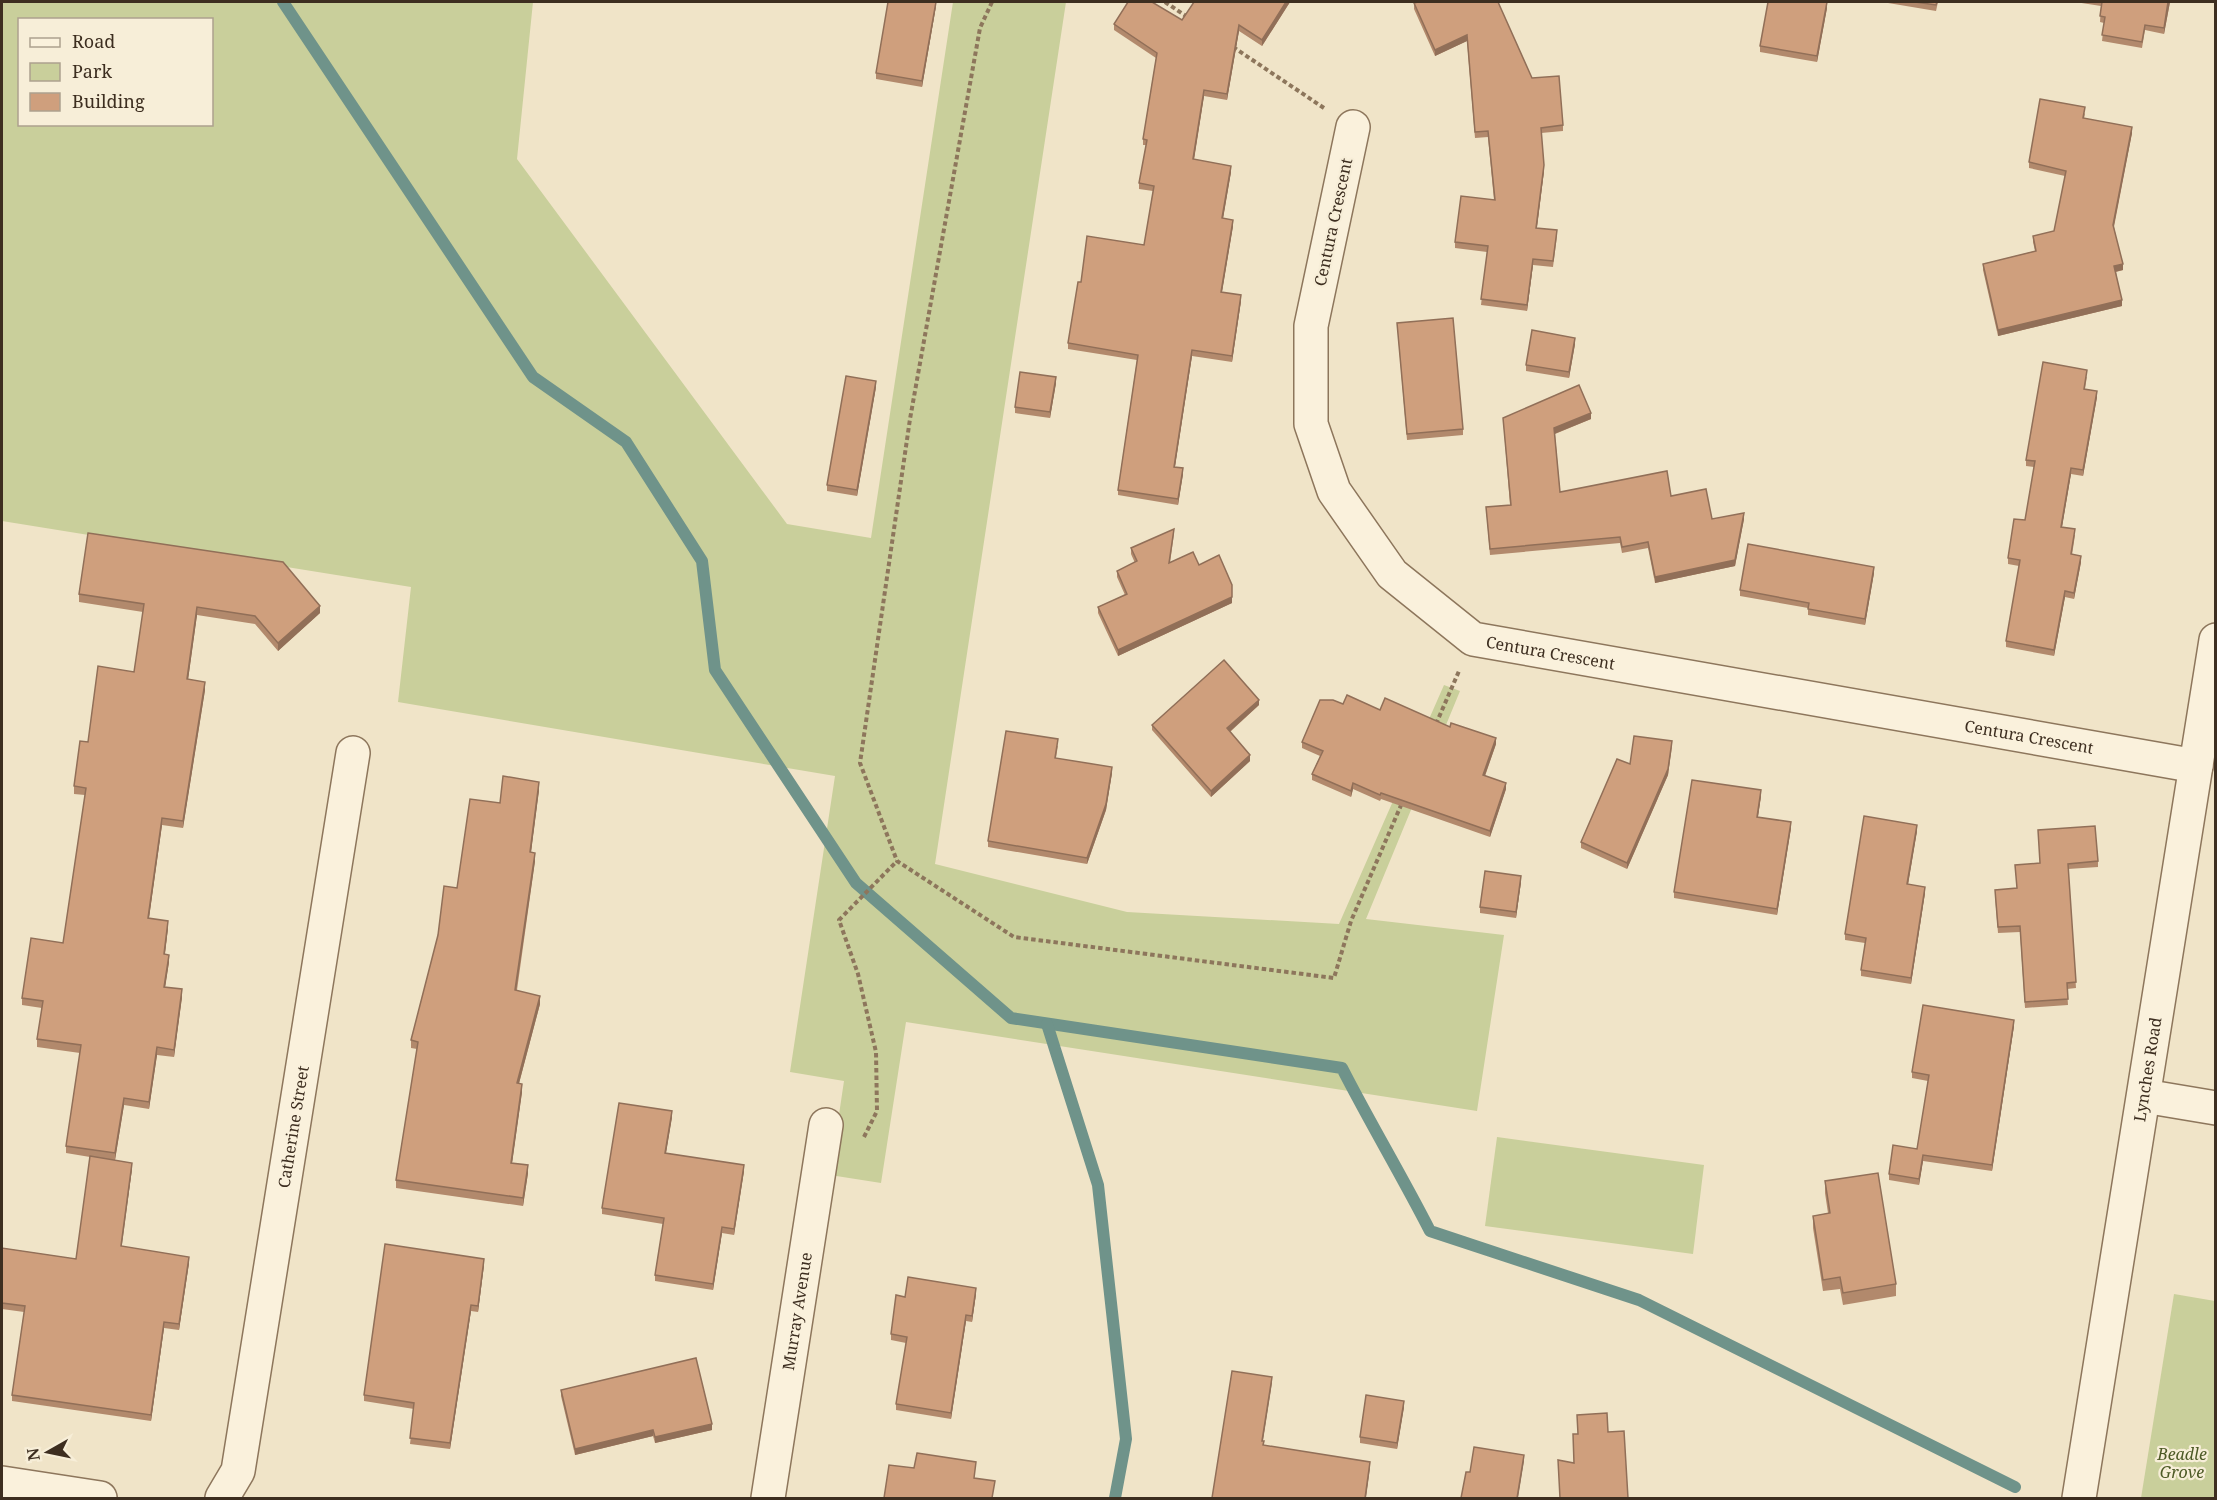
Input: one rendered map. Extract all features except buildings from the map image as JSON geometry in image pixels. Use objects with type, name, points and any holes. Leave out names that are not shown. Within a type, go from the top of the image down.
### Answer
[{"type":"street","name":"Centura Crescent","points":[[1353,127],[1311,326],[1311,424],[1334,491],[1392,574],[1473,639],[2196,766]]},
{"type":"street","name":"Lynches Road","points":[[2079,1498],[2216,640]]},
{"type":"street","name":"Catherine Street","points":[[222,1498],[238,1471],[353,753]]},
{"type":"street","points":[[2144,1096],[2216,1108]]},
{"type":"street","name":"Murray Avenue","points":[[768,1498],[826,1125]]},
{"type":"street","points":[[2,1483],[100,1498]]},
{"type":"path","points":[[992,2],[980,28],[912,407],[860,763],[897,861],[1014,937],[1334,978],[1351,921],[1402,803]]},
{"type":"path","points":[[1165,2],[1193,20]]},
{"type":"path","points":[[1230,45],[1305,95]]},
{"type":"path","points":[[1435,728],[1463,663]]},
{"type":"path","points":[[860,1146],[877,1111],[876,1052],[858,974],[839,920],[897,861]]},
{"type":"green space","points":[[2,2],[533,2],[517,159],[787,524],[871,538],[953,2],[1066,2],[935,864],[1127,912],[1339,924],[1444,685],[1460,691],[1366,919],[1504,935],[1477,1111],[906,1022],[881,1183],[830,1175],[844,1081],[790,1072],[835,776],[398,702],[411,587],[2,521]]},
{"type":"green space","points":[[1497,1137],[1704,1165],[1693,1254],[1485,1226]]},
{"type":"green space","name":"Beadle Grove","points":[[2174,1294],[2215,1301],[2215,1498],[2141,1498]]},
{"type":"waterway","points":[[283,2],[533,377],[626,442],[702,561],[715,670],[856,883],[1011,1018],[1342,1068],[1430,1231],[1639,1300],[2015,1487]]},
{"type":"waterway","points":[[1047,1024],[1098,1185],[1126,1439],[1115,1498]]}]
